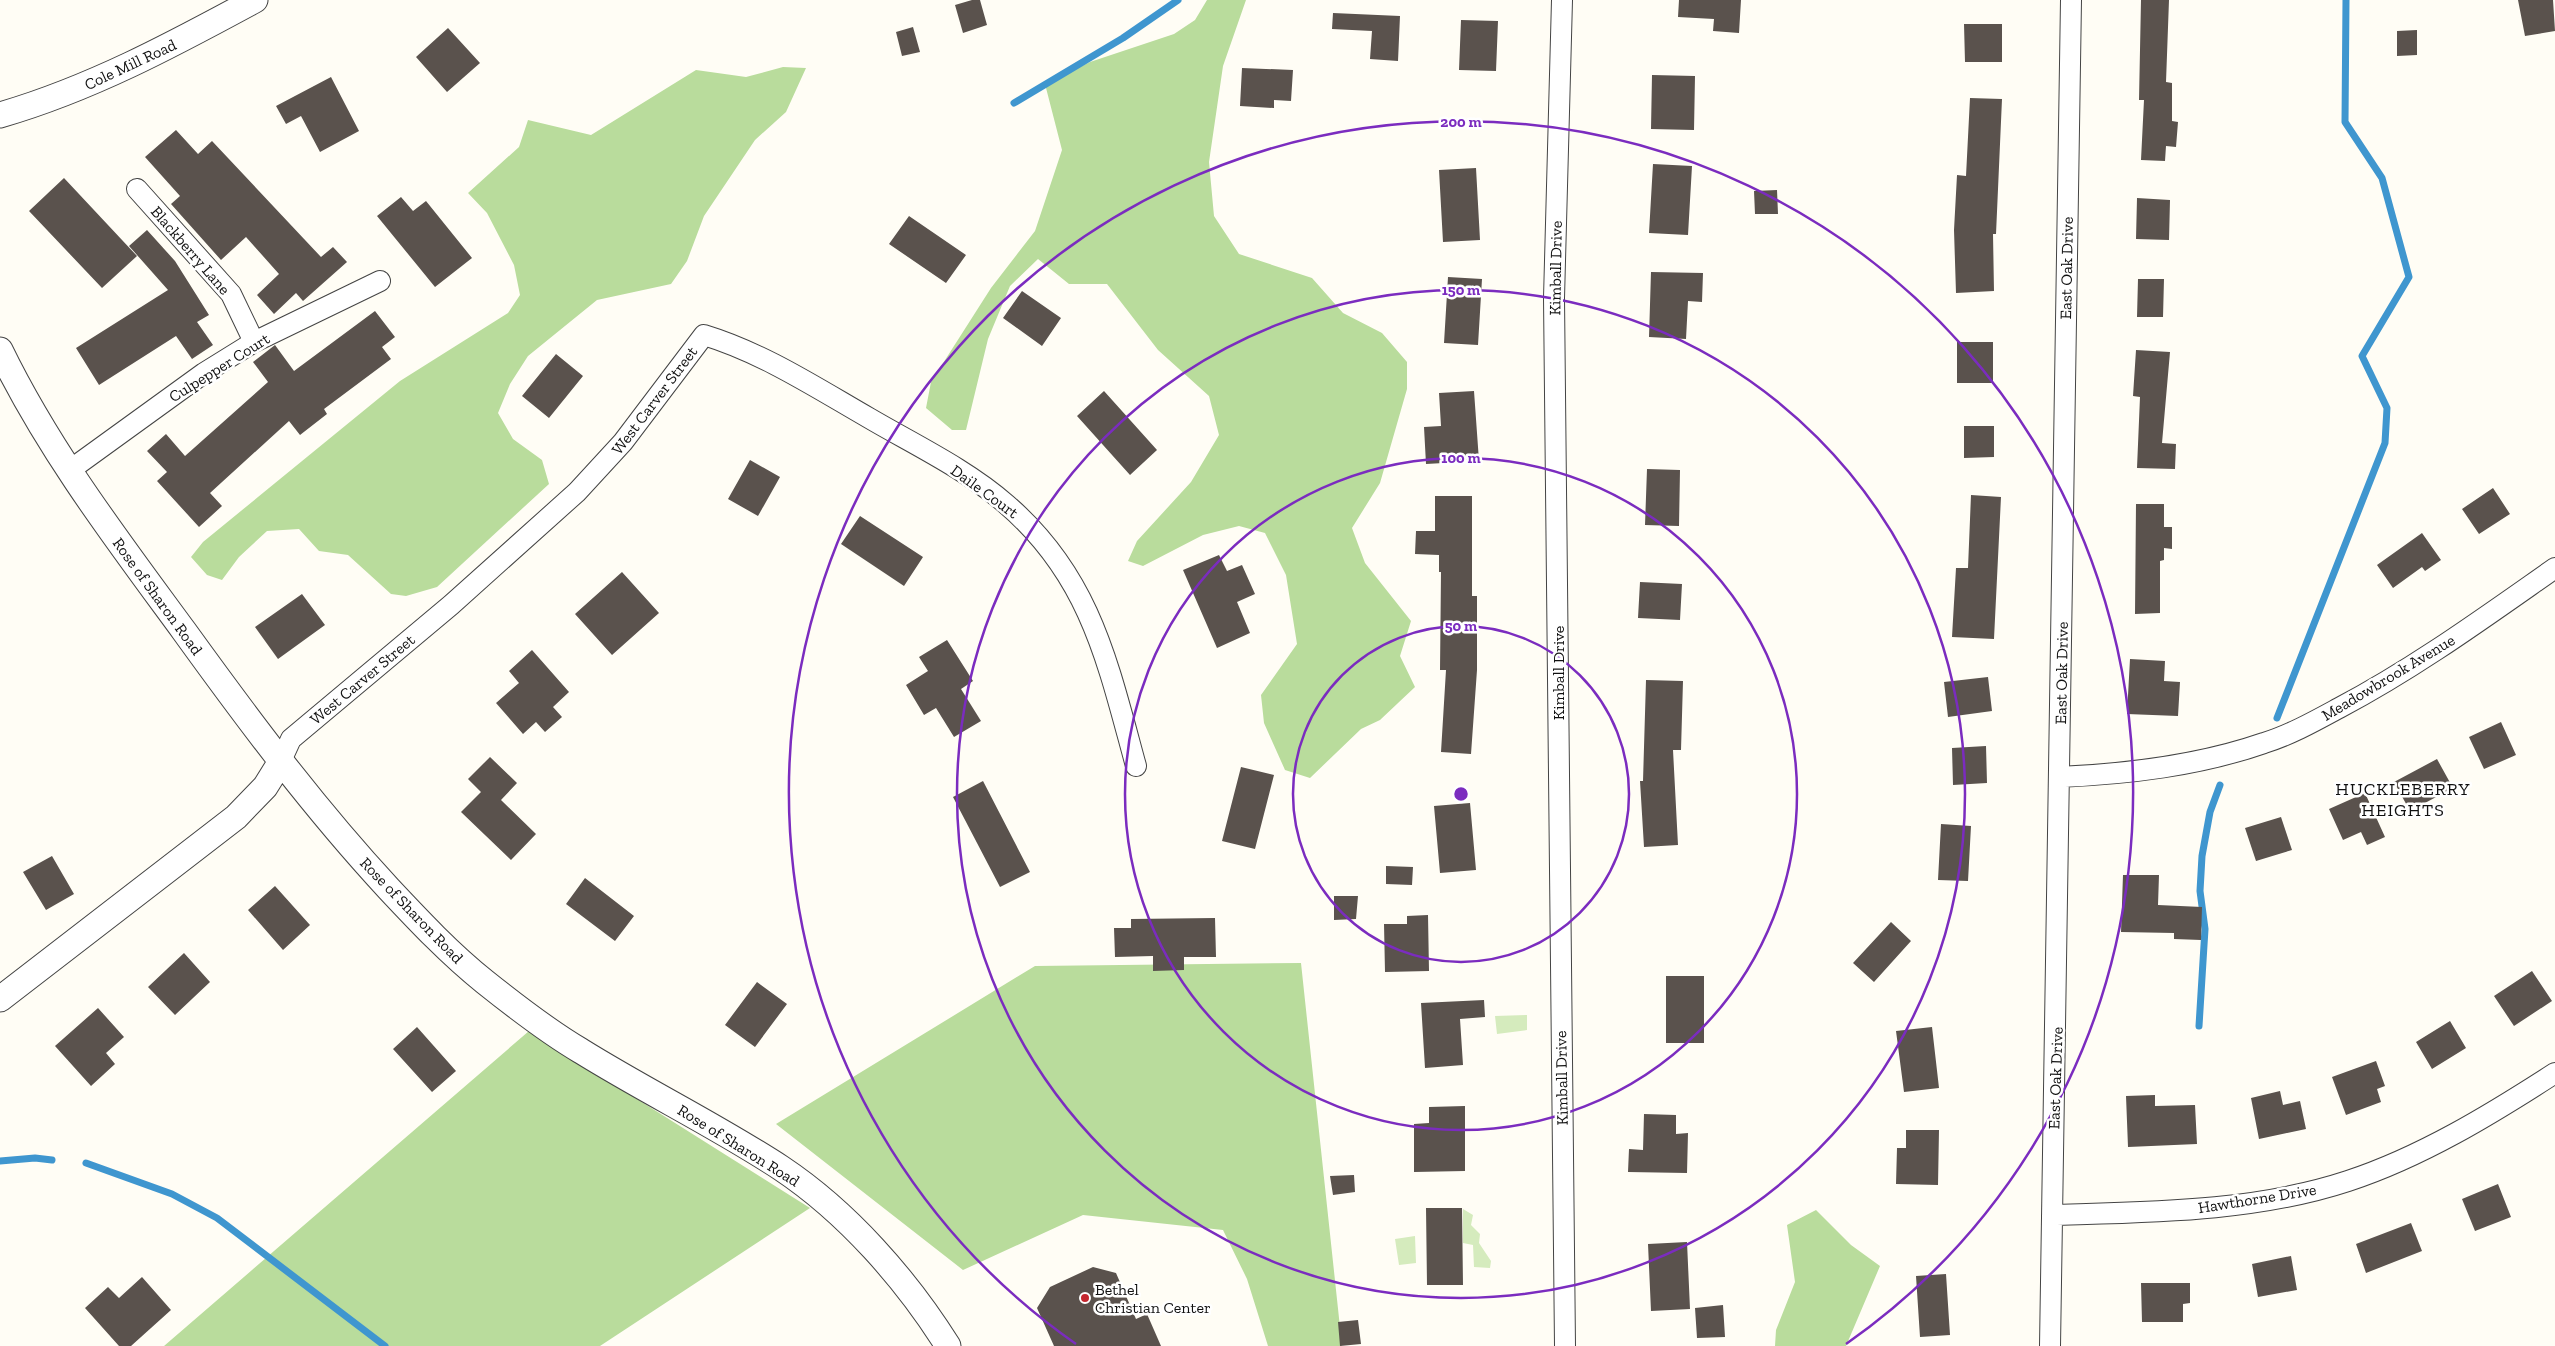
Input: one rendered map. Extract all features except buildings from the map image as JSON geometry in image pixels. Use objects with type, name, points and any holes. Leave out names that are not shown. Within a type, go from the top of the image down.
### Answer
[{"type":"street","name":"Cole Mill Road","points":[[0,115],[58,96],[114,74],[254,0]]},
{"type":"street","name":"Kimball Drive","points":[[1562,0],[1554,298],[1565,1346]]},
{"type":"street","name":"East Oak Drive","points":[[2050,1346],[2071,0]]},
{"type":"street","name":"Blackberry Lane","points":[[137,188],[231,294],[254,342]]},
{"type":"street","name":"Culpepper Court","points":[[70,470],[204,373],[254,342],[380,281]]},
{"type":"street","name":"West Carver Street","points":[[0,999],[236,817],[265,787],[280,763],[291,739],[451,605],[600,469],[704,335]]},
{"type":"street","name":"Daile Court","points":[[704,335],[738,345],[770,361],[940,459],[1005,503],[1030,526],[1071,580],[1088,609],[1109,665],[1136,766]]},
{"type":"street","name":"Rose of Sharon Road","points":[[0,350],[41,427],[114,535],[280,763],[345,841],[404,905],[481,979],[579,1050],[782,1169],[817,1195],[846,1219],[919,1303],[948,1346]]},
{"type":"street","name":"Meadowbrook Avenue","points":[[2060,777],[2110,775],[2185,764],[2265,743],[2308,724],[2376,688],[2555,568]]},
{"type":"street","name":"Hawthorne Drive","points":[[2052,1215],[2127,1213],[2236,1203],[2302,1194],[2348,1181],[2399,1161],[2448,1137],[2555,1074]]},
{"type":"green space","points":[[1207,0],[1246,0],[1223,66],[1209,162],[1214,216],[1239,254],[1312,278],[1343,313],[1382,333],[1407,362],[1407,389],[1380,483],[1352,528],[1365,563],[1411,621],[1400,656],[1415,687],[1380,720],[1361,729],[1310,778],[1285,770],[1264,723],[1261,695],[1297,644],[1286,575],[1265,533],[1239,526],[1203,535],[1143,566],[1128,561],[1137,541],[1191,482],[1219,435],[1209,396],[1158,350],[1107,284],[1069,284],[1038,259],[1010,286],[988,339],[966,430],[952,430],[926,408],[931,382],[991,288],[1035,231],[1062,150],[1045,84],[1090,62],[1174,34],[1195,20]]},
{"type":"green space","points":[[783,67],[806,68],[786,112],[755,140],[704,216],[687,261],[671,284],[597,300],[528,356],[510,384],[498,413],[513,439],[542,460],[549,484],[437,587],[406,596],[391,594],[348,555],[319,551],[299,529],[267,531],[239,557],[222,580],[207,575],[191,557],[203,542],[400,381],[508,313],[520,295],[514,265],[487,213],[468,193],[519,147],[528,120],[591,135],[696,70],[746,77]]},
{"type":"green space","points":[[1301,963],[1342,1346],[1268,1346],[1247,1279],[1223,1230],[1083,1215],[963,1270],[776,1124],[1035,966]]},
{"type":"green space","points":[[1527,1015],[1527,1030],[1497,1034],[1495,1016]]},
{"type":"green space","points":[[529,1031],[810,1208],[600,1346],[164,1346]]},
{"type":"green space","points":[[1463,1209],[1473,1215],[1471,1225],[1480,1234],[1479,1243],[1491,1261],[1490,1268],[1474,1267],[1473,1245],[1463,1243]]},
{"type":"green space","points":[[1816,1210],[1851,1245],[1880,1266],[1846,1346],[1775,1346],[1776,1330],[1795,1282],[1787,1225]]},
{"type":"green space","points":[[1415,1236],[1416,1263],[1399,1265],[1395,1239]]},
{"type":"waterway","points":[[1014,103],[1123,38],[1178,0]]},
{"type":"waterway","points":[[2277,718],[2385,443],[2387,408],[2362,356],[2409,277],[2382,178],[2345,122],[2346,0]]},
{"type":"waterway","points":[[2199,1026],[2205,929],[2200,891],[2202,856],[2210,812],[2220,785]]},
{"type":"waterway","points":[[0,1161],[35,1158],[52,1160]]},
{"type":"waterway","points":[[86,1163],[172,1194],[217,1218],[385,1346]]},
{"type":"place","name":"Bethel Christian Center","points":[[1085,1298]]},
{"type":"district","name":"HUCKLEBERRY HEIGHTS","points":[[2403,800]]}]
